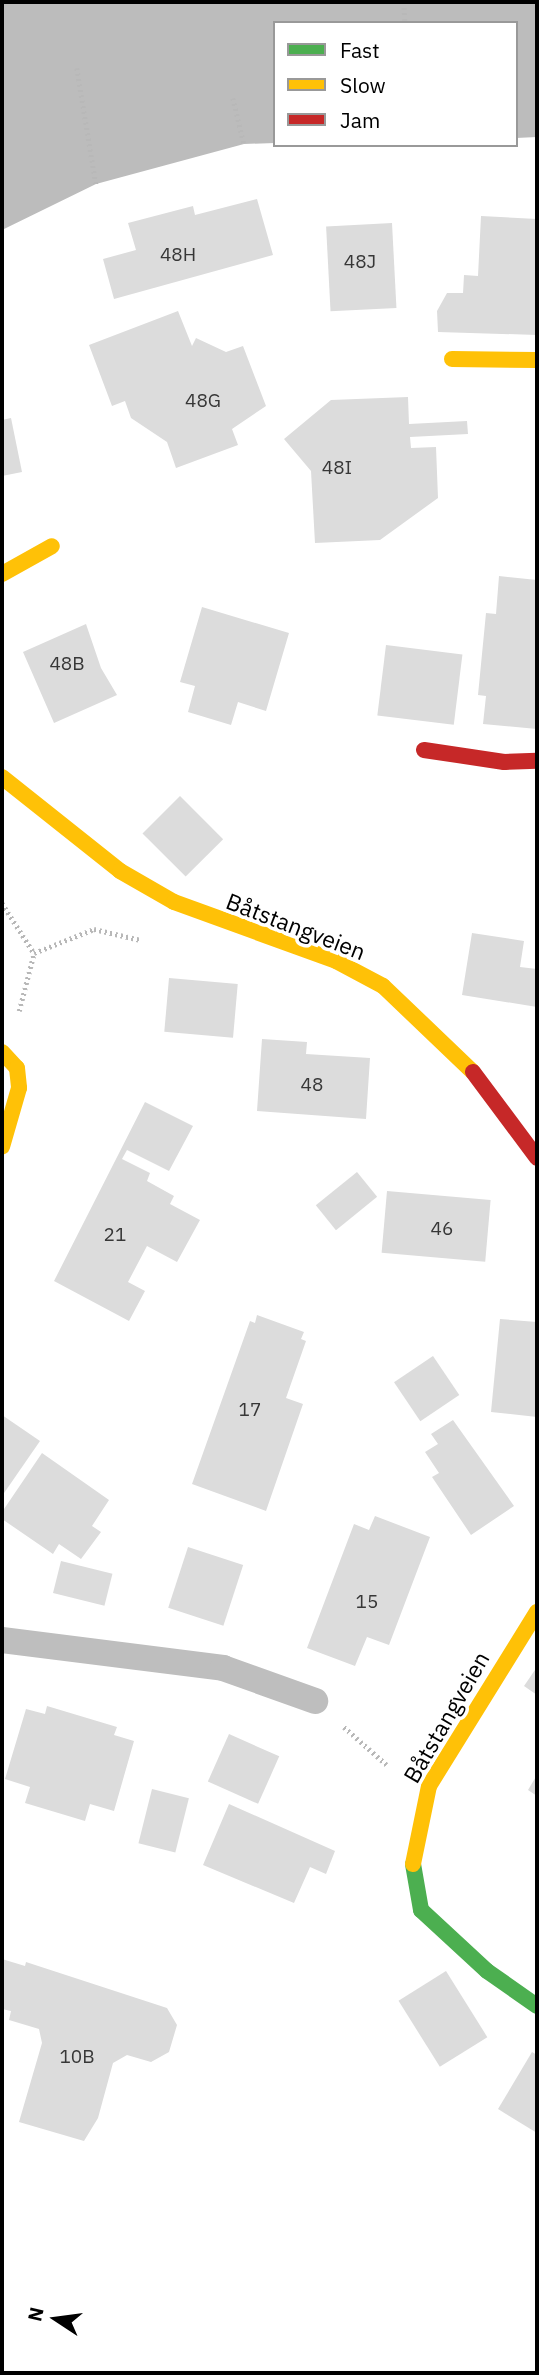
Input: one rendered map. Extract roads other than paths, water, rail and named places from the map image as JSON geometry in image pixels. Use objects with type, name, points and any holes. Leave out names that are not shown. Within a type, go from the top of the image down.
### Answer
[{"type":"street","points":[[452,359],[537,360]]},
{"type":"street","points":[[2,574],[52,546]]},
{"type":"street","points":[[424,750],[504,762],[537,761]]},
{"type":"street","name":"Båtstangveien","points":[[2,777],[120,871],[174,902],[336,961],[383,986],[467,1064],[537,1158]]},
{"type":"street","points":[[2,1147],[19,1088],[17,1068],[5,1054]]},
{"type":"street","name":"Båtstangveien","points":[[537,1612],[489,1684],[424,1799],[413,1866],[421,1910],[487,1971],[537,2006]]},
{"type":"lane","points":[[2,1640],[223,1668],[316,1701]]}]
